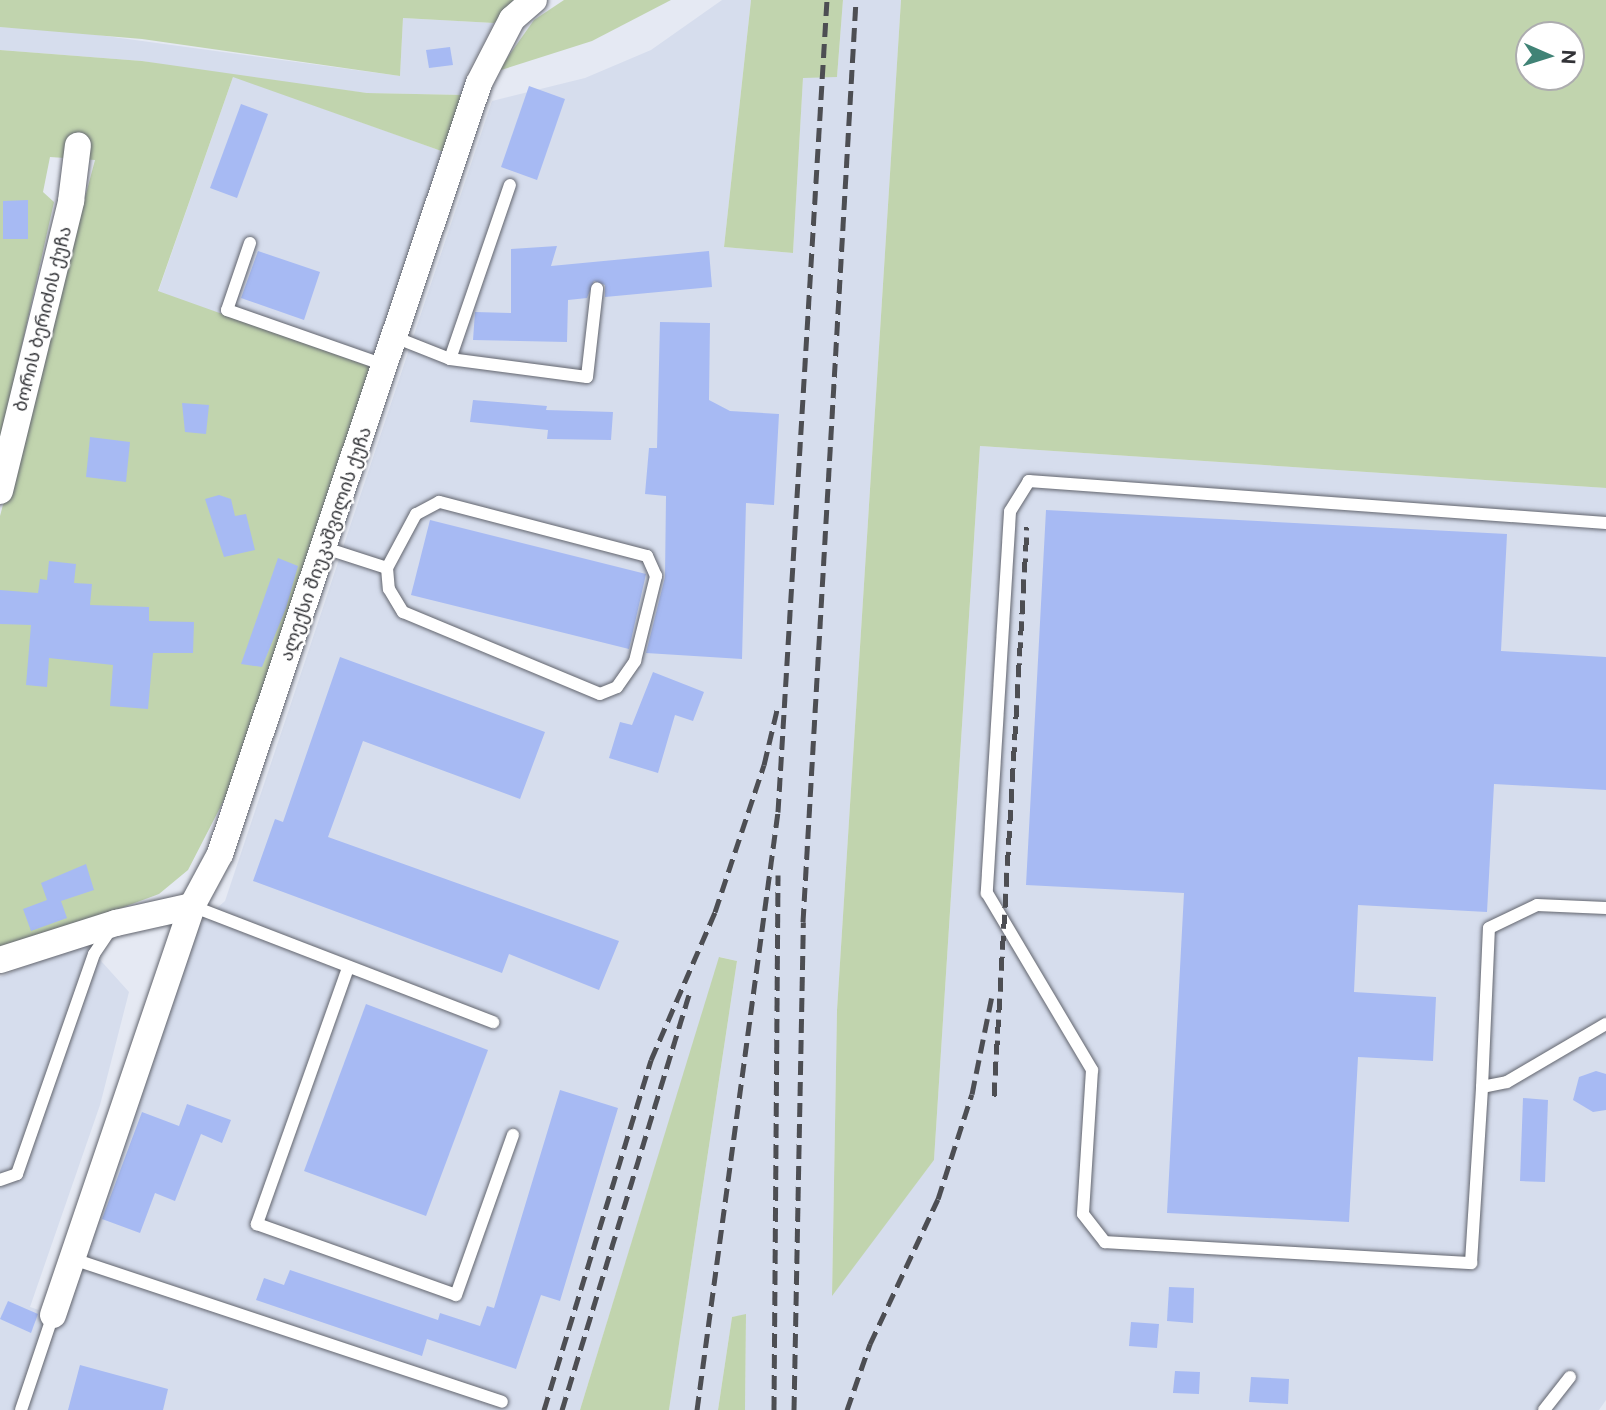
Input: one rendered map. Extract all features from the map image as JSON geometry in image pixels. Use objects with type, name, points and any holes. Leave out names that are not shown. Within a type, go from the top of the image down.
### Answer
[{"type":"street","name":"ალექსი შიუკაშვილის ქუჩა","points":[[53,1315],[192,906],[220,854],[397,338],[479,83],[512,19],[534,0]]},
{"type":"street","name":"ბორის ბერიძის ქუჩა","points":[[0,491],[71,201],[78,145]]},
{"type":"street","points":[[0,960],[116,923],[192,906]]},
{"type":"lane","points":[[450,359],[510,185]]},
{"type":"lane","points":[[250,243],[227,310],[387,366]]},
{"type":"lane","points":[[397,338],[450,359],[587,377],[597,289]]},
{"type":"lane","points":[[1606,523],[1029,481],[1010,512],[987,893],[1092,1070],[1083,1214],[1105,1242],[1471,1263],[1489,928],[1537,905],[1606,908]]},
{"type":"lane","points":[[439,502],[647,556],[656,576],[635,661],[617,687],[600,694],[403,612],[389,589],[387,568],[416,514],[439,502]]},
{"type":"lane","points":[[325,548],[387,568]]},
{"type":"lane","points":[[192,906],[493,1022]]},
{"type":"lane","points":[[0,1180],[17,1174],[94,954],[116,923]]},
{"type":"lane","points":[[348,968],[257,1224],[456,1295],[513,1135]]},
{"type":"lane","points":[[1482,1087],[1507,1082],[1606,1024]]},
{"type":"lane","points":[[73,1259],[502,1402]]},
{"type":"lane","points":[[21,1410],[53,1315]]},
{"type":"lane","points":[[1544,1410],[1570,1377]]},
{"type":"shaded area","points":[[722,0],[751,0],[724,247],[793,253],[803,77],[837,77],[843,0],[901,0],[837,1010],[832,1294],[934,1160],[980,446],[1606,488],[1606,1400],[1599,1410],[745,1410],[746,1315],[732,1317],[718,1410],[669,1410],[737,961],[720,957],[580,1410],[0,1410],[0,977],[84,942],[129,992],[100,1105],[30,1307],[63,1318],[194,928],[225,901],[492,101],[585,78],[651,50]]},
{"type":"shaded area","points":[[403,18],[494,23],[466,75],[464,95],[367,93],[238,78],[447,153],[371,367],[158,292],[233,77],[142,61],[0,50],[0,27],[54,29],[400,76]]},
{"type":"green space","points":[[0,0],[517,0],[494,23],[403,18],[400,76],[142,39],[0,27]]},
{"type":"green space","points":[[564,0],[671,0],[592,41],[498,71],[534,20]]},
{"type":"green space","points":[[751,0],[843,0],[837,77],[803,78],[793,253],[724,247]]},
{"type":"green space","points":[[901,0],[1606,0],[1606,488],[980,446],[934,1160],[832,1296],[837,1010]]},
{"type":"green space","points":[[0,50],[142,61],[367,93],[464,95],[447,153],[233,77],[158,291],[371,367],[239,771],[188,870],[159,894],[0,953],[0,516],[95,160],[50,157],[43,192],[54,202],[0,443]]},
{"type":"green space","points":[[719,957],[737,961],[669,1410],[580,1410]]},
{"type":"green space","points":[[746,1314],[745,1410],[718,1410],[732,1317]]},
{"type":"building","points":[[450,47],[453,65],[429,68],[426,50]]},
{"type":"building","points":[[529,86],[565,99],[537,180],[501,167]]},
{"type":"building","points":[[241,104],[268,114],[237,198],[210,188]]},
{"type":"building","points":[[28,200],[28,239],[3,239],[3,201]]},
{"type":"building","points":[[557,246],[551,266],[709,251],[712,287],[605,297],[605,285],[594,281],[587,298],[568,300],[567,342],[473,340],[475,312],[511,313],[511,249]]},
{"type":"building","points":[[258,251],[320,272],[304,320],[241,298]]},
{"type":"building","points":[[660,322],[710,323],[709,400],[730,411],[779,414],[774,505],[746,503],[742,659],[646,653],[665,577],[666,496],[645,494],[649,448],[657,448]]},
{"type":"building","points":[[473,400],[547,406],[546,410],[613,412],[611,440],[547,439],[548,430],[470,422]]},
{"type":"building","points":[[182,403],[209,405],[206,434],[185,432]]},
{"type":"building","points":[[90,437],[130,442],[126,482],[86,477]]},
{"type":"building","points":[[219,495],[231,499],[235,516],[246,514],[255,550],[224,557],[205,499]]},
{"type":"building","points":[[1046,510],[1507,534],[1501,651],[1606,657],[1606,790],[1494,784],[1487,912],[1358,905],[1354,992],[1436,997],[1433,1061],[1358,1057],[1349,1222],[1167,1213],[1184,893],[1026,885]]},
{"type":"building","points":[[430,520],[646,574],[629,649],[411,595]]},
{"type":"building","points":[[278,558],[298,566],[286,608],[262,667],[241,664]]},
{"type":"building","points":[[49,561],[76,564],[74,583],[92,584],[90,605],[149,607],[149,621],[194,622],[193,653],[153,653],[148,709],[110,706],[113,665],[49,658],[47,687],[26,685],[31,625],[0,624],[0,590],[38,593],[40,579],[47,580]]},
{"type":"building","points":[[340,657],[545,732],[520,799],[363,741],[328,837],[619,941],[599,990],[509,954],[502,973],[253,881],[275,819],[283,822]]},
{"type":"building","points":[[653,672],[704,692],[693,721],[675,715],[658,773],[609,758],[620,722],[632,725]]},
{"type":"building","points":[[86,864],[94,890],[61,901],[67,918],[31,931],[23,909],[47,900],[41,883]]},
{"type":"building","points":[[366,1004],[488,1050],[426,1216],[304,1171]]},
{"type":"building","points":[[1596,1071],[1606,1074],[1606,1110],[1593,1112],[1573,1100],[1579,1077]]},
{"type":"building","points":[[560,1090],[618,1108],[560,1301],[541,1295],[516,1369],[427,1339],[422,1356],[256,1300],[264,1278],[284,1285],[290,1270],[438,1320],[440,1313],[480,1326],[487,1306],[494,1308]]},
{"type":"building","points":[[1523,1098],[1548,1100],[1545,1182],[1520,1181]]},
{"type":"building","points":[[187,1104],[231,1120],[222,1143],[201,1134],[175,1201],[155,1193],[140,1233],[102,1219],[142,1112],[179,1126]]},
{"type":"building","points":[[1169,1287],[1194,1288],[1193,1323],[1167,1321]]},
{"type":"building","points":[[8,1301],[38,1314],[31,1333],[0,1319]]},
{"type":"building","points":[[1131,1322],[1159,1324],[1157,1348],[1129,1346]]},
{"type":"building","points":[[80,1365],[168,1389],[163,1410],[68,1410]]},
{"type":"building","points":[[1175,1371],[1200,1372],[1199,1394],[1173,1393]]},
{"type":"building","points":[[1251,1377],[1289,1379],[1288,1404],[1249,1402]]},
{"type":"railway","points":[[697,1410],[778,812],[827,0]]},
{"type":"railway","points":[[794,1410],[803,922],[856,0]]},
{"type":"railway","points":[[994,1096],[1027,527]]},
{"type":"railway","points":[[544,1410],[651,1060],[715,912],[764,765],[777,710]]},
{"type":"railway","points":[[774,1410],[778,875]]},
{"type":"railway","points":[[562,1410],[691,989]]},
{"type":"railway","points":[[847,1410],[870,1344],[938,1199],[972,1094],[992,996]]}]
